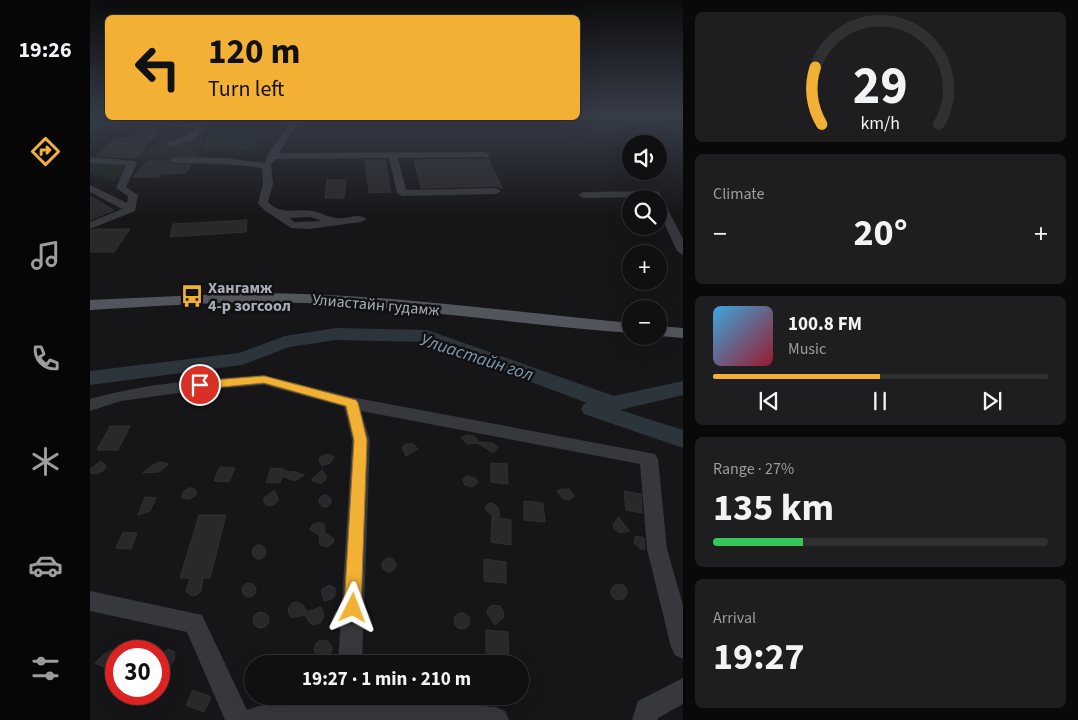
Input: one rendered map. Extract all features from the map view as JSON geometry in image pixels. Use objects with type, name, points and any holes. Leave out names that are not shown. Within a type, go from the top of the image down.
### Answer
[{"type":"main road","name":"Улиастайн гудамж","points":[[90,305],[176,300],[274,298],[337,300],[622,327]]},
{"type":"main road","points":[[667,332],[683,334]]},
{"type":"street","points":[[277,150],[269,161],[268,184],[263,203],[268,208],[280,215],[311,214],[335,222],[361,219]]},
{"type":"street","points":[[393,155],[402,193],[496,191]]},
{"type":"street","points":[[174,160],[269,161],[393,155],[485,155]]},
{"type":"street","points":[[90,160],[132,162],[121,188],[133,194],[131,209]]},
{"type":"street","points":[[90,188],[131,209]]},
{"type":"street","points":[[584,195],[622,194]]},
{"type":"street","points":[[90,226],[131,209]]},
{"type":"street","points":[[667,218],[683,251]]},
{"type":"street","points":[[90,405],[120,396],[200,385],[264,380],[351,403],[649,459],[657,549],[683,647]]},
{"type":"street","points":[[350,655],[361,440],[351,403]]},
{"type":"street","points":[[90,601],[194,623],[238,720]]},
{"type":"street","points":[[645,720],[647,710],[683,690]]},
{"type":"street","points":[[253,720],[348,710],[496,720]]},
{"type":"shaded area","points":[[142,150],[200,150],[197,159],[137,159]]},
{"type":"shaded area","points":[[204,150],[254,150],[254,150],[204,152]]},
{"type":"shaded area","points":[[90,162],[119,163],[128,166],[120,179],[113,181],[90,173]]},
{"type":"building","points":[[103,150],[143,150],[136,158],[96,156]]},
{"type":"building","points":[[488,159],[503,189],[496,186],[421,188],[414,160]]},
{"type":"building","points":[[365,160],[385,160],[391,192],[369,193]]},
{"type":"building","points":[[147,161],[168,161],[174,165],[191,165],[186,173],[160,174],[159,177],[133,177]]},
{"type":"building","points":[[327,180],[346,180],[344,198],[325,198]]},
{"type":"building","points":[[90,196],[114,210],[90,220]]},
{"type":"building","points":[[247,220],[246,232],[170,237],[173,224]]},
{"type":"building","points":[[95,229],[130,229],[114,252],[90,252],[90,231]]},
{"type":"building","points":[[110,426],[130,426],[118,450],[97,450]]},
{"type":"building","points":[[467,435],[474,436],[479,442],[493,443],[498,447],[493,453],[478,443],[468,444],[461,438]]},
{"type":"building","points":[[406,444],[413,444],[418,449],[406,456],[402,447]]},
{"type":"building","points":[[328,454],[334,457],[330,463],[322,466],[319,460],[320,457]]},
{"type":"building","points":[[101,461],[106,466],[104,470],[97,474],[90,473],[90,469]]},
{"type":"building","points":[[159,462],[169,464],[159,472],[143,473],[153,465]]},
{"type":"building","points":[[491,463],[507,464],[508,484],[491,482]]},
{"type":"building","points":[[220,467],[235,468],[229,482],[214,481]]},
{"type":"building","points":[[271,468],[284,469],[284,471],[304,475],[295,481],[282,476],[280,483],[266,482]]},
{"type":"building","points":[[322,470],[326,476],[321,484],[311,480]]},
{"type":"building","points":[[467,476],[475,478],[478,482],[472,487],[465,485],[463,479]]},
{"type":"building","points":[[193,488],[197,492],[195,496],[189,499],[182,498],[183,492]]},
{"type":"building","points":[[569,489],[574,496],[569,500],[562,498],[557,491]]},
{"type":"building","points":[[274,490],[278,498],[277,502],[271,506],[266,505],[264,498]]},
{"type":"building","points":[[624,491],[641,494],[642,513],[626,510]]},
{"type":"building","points":[[327,495],[330,496],[330,506],[323,507],[320,506],[319,499],[320,496]]},
{"type":"building","points":[[145,497],[156,498],[150,511],[138,515]]},
{"type":"building","points":[[524,501],[543,503],[545,522],[524,520]]},
{"type":"building","points":[[493,503],[499,509],[499,518],[511,520],[511,545],[491,542],[492,517],[495,518],[485,509],[487,504]]},
{"type":"building","points":[[199,515],[226,515],[210,578],[203,578],[201,591],[197,595],[191,596],[186,591],[190,578],[180,578]]},
{"type":"building","points":[[619,517],[629,531],[620,533],[614,529],[613,524]]},
{"type":"building","points":[[319,522],[324,524],[325,533],[334,539],[333,543],[327,547],[320,545],[319,535],[310,530],[312,525]]},
{"type":"building","points":[[123,532],[137,533],[131,549],[116,548]]},
{"type":"building","points":[[635,537],[644,538],[645,549],[640,549],[634,543]]},
{"type":"building","points":[[256,545],[262,545],[266,552],[262,559],[256,559],[252,555],[252,549]]},
{"type":"building","points":[[389,558],[394,560],[396,565],[394,570],[389,572],[384,570],[382,565],[384,560]]},
{"type":"building","points":[[484,559],[506,562],[506,583],[484,581]]},
{"type":"building","points":[[246,583],[252,583],[256,590],[252,597],[246,597],[242,593],[242,587]]},
{"type":"building","points":[[619,584],[627,592],[619,600],[611,592]]},
{"type":"building","points":[[329,585],[335,588],[335,595],[332,599],[324,601],[321,590]]},
{"type":"building","points":[[297,602],[303,605],[307,612],[321,607],[324,616],[321,622],[314,625],[309,622],[305,615],[291,617],[288,612],[289,607],[292,603]]},
{"type":"building","points":[[492,605],[500,606],[504,613],[503,618],[495,625],[487,613],[488,608]]},
{"type":"building","points":[[258,612],[264,612],[269,617],[267,626],[258,628],[253,623],[253,617]]},
{"type":"building","points":[[459,613],[465,613],[470,618],[468,627],[459,629],[454,624],[454,618]]},
{"type":"building","points":[[486,630],[508,632],[509,655],[486,655]]},
{"type":"building","points":[[323,640],[332,649],[329,655],[317,655],[314,649],[317,643]]},
{"type":"building","points":[[170,650],[175,652],[174,661],[170,665]]},
{"type":"building","points":[[105,654],[104,667],[95,663]]},
{"type":"building","points":[[193,690],[211,697],[204,712],[186,705]]},
{"type":"waterway","name":"Улиастайн гол","points":[[90,378],[242,359],[285,342],[336,334],[427,336],[613,404],[683,388]]},
{"type":"waterway","points":[[592,409],[683,439]]},
{"type":"place","name":"Хангамж 4-р зогсоол","points":[[192,296]]},
{"type":"route","points":[[200,385],[264,380],[351,403],[361,440],[353,608]]}]
